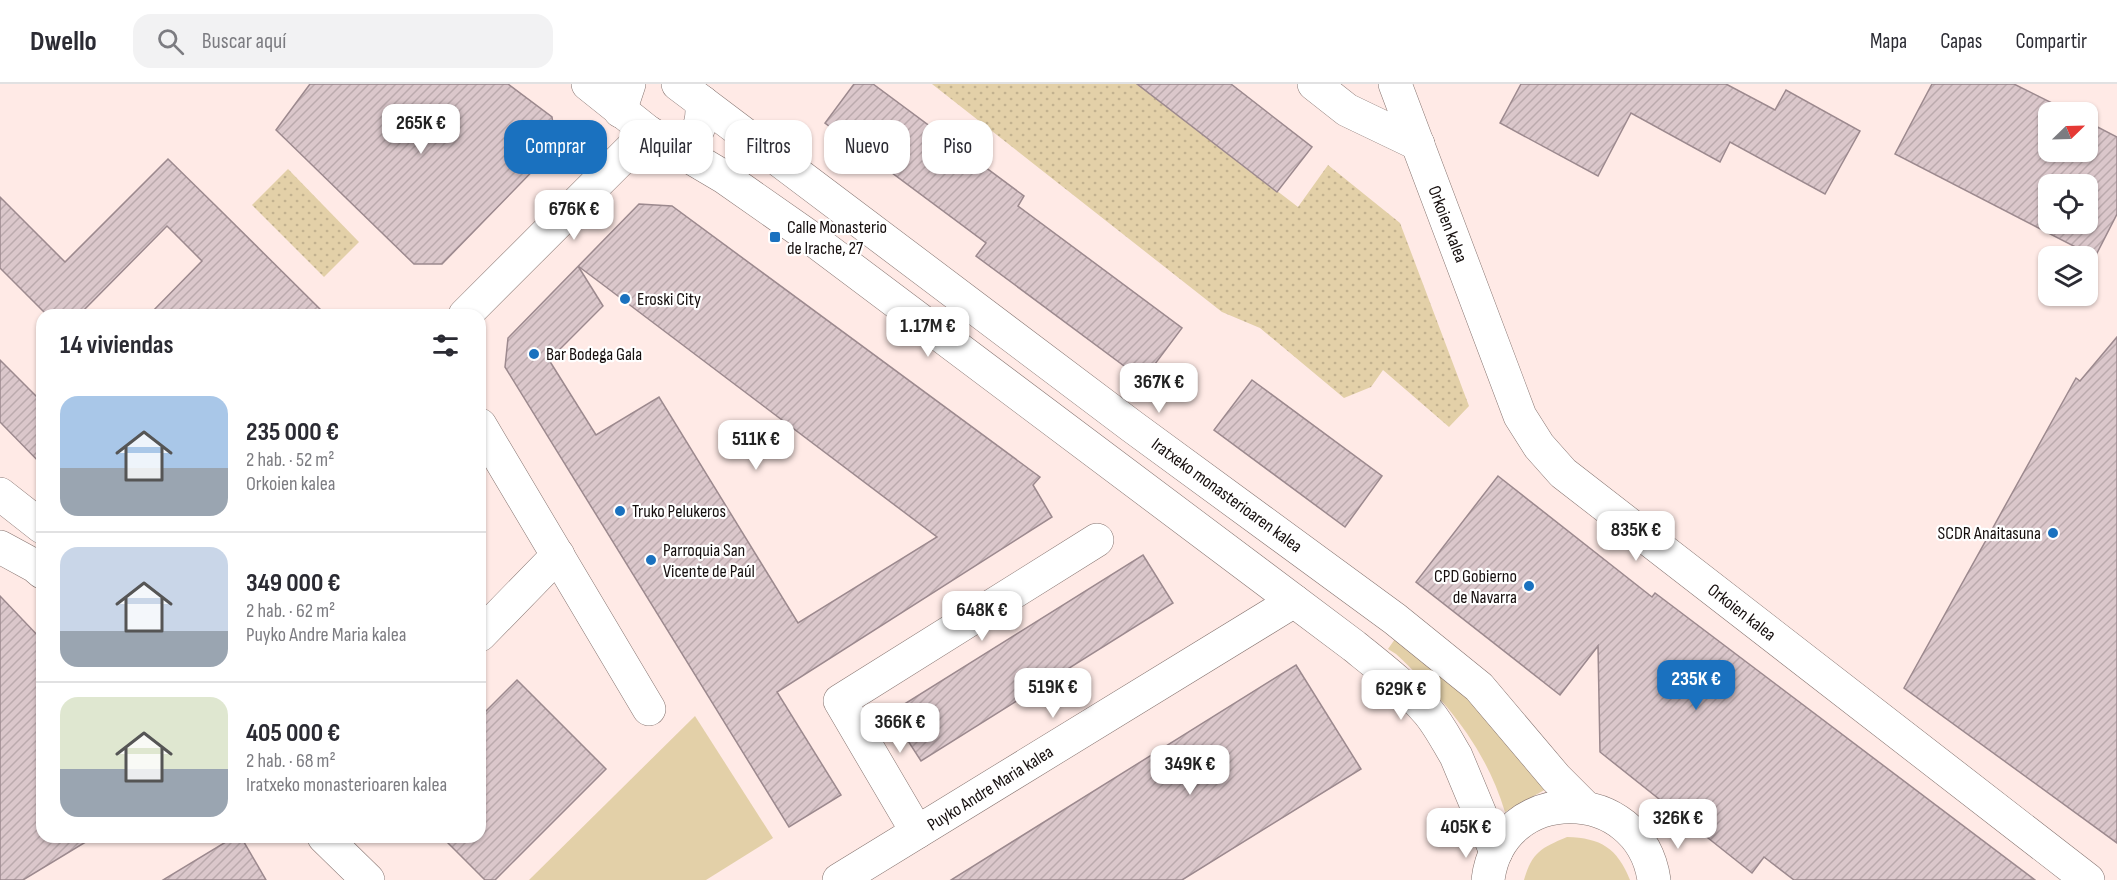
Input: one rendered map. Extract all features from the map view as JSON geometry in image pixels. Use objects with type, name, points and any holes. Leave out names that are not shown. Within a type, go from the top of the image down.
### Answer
[{"type":"street","points":[[588,84],[624,97],[644,120]]},
{"type":"street","points":[[1314,84],[1347,110],[1418,144]]},
{"type":"street","name":"Orkoien kalea","points":[[1395,84],[1520,417],[1545,453],[1563,473],[2088,880]]},
{"type":"street","name":"Iratxeko monasterioaren kalea","points":[[690,93],[702,117],[701,120]]},
{"type":"street","name":"Iratxeko monasterioaren kalea","points":[[690,93],[1124,420],[1403,626],[1479,687],[1556,778],[1584,806]]},
{"type":"street","points":[[713,171],[811,238],[1400,683],[1429,713],[1456,756],[1492,866]]},
{"type":"street","name":"Iratxeko monasterioaren kalea","points":[[472,309],[623,174]]},
{"type":"street","points":[[486,435],[649,709]]},
{"type":"street","points":[[0,494],[36,522]]},
{"type":"street","points":[[917,832],[840,701],[1097,540]]},
{"type":"street","points":[[0,547],[36,567]]},
{"type":"street","points":[[486,629],[558,555]]},
{"type":"street","name":"Puyko Andre Maria kalea","points":[[839,880],[1294,601]]},
{"type":"street","points":[[1492,866],[1511,830],[1533,815],[1558,806],[1584,806],[1606,813],[1626,826],[1641,843],[1661,875]]},
{"type":"street","points":[[330,843],[368,880]]},
{"type":"shaded area","points":[[932,84],[1137,84],[1298,207],[1328,165],[1400,223],[1469,406],[1449,427],[1383,370],[1371,387],[1344,398],[1260,328],[1222,312],[993,132],[993,120],[978,120]]},
{"type":"shaded area","points":[[288,169],[359,242],[324,277],[252,205]]},
{"type":"shaded area","points":[[1395,639],[1465,688],[1525,767],[1548,788],[1505,812],[1497,788],[1475,745],[1431,689],[1388,649]]},
{"type":"shaded area","points":[[695,716],[773,838],[706,880],[529,880]]},
{"type":"shaded area","points":[[1567,837],[1589,840],[1606,847],[1619,860],[1630,880],[1524,880],[1530,863],[1539,852],[1550,844]]},
{"type":"building","points":[[310,84],[508,84],[552,117],[552,120],[504,120],[504,174],[530,174],[442,264],[414,264],[276,130]]},
{"type":"building","points":[[854,84],[873,84],[922,120],[922,174],[993,173],[1024,196],[1018,206],[1182,328],[1143,380],[976,256],[986,243],[893,174],[910,174],[910,120],[827,120]]},
{"type":"building","points":[[1137,84],[1231,84],[1312,147],[1277,192]]},
{"type":"building","points":[[1521,84],[1726,84],[1775,110],[1786,90],[1860,131],[1825,194],[1730,142],[1720,162],[1631,113],[1598,176],[1500,123]]},
{"type":"building","points":[[1932,84],[2014,84],[2050,102],[2038,102],[2038,162],[2098,162],[2098,127],[2117,137],[2117,214],[2098,251],[2098,246],[2074,246],[2050,234],[2098,234],[2098,174],[2038,174],[2038,228],[1895,154]]},
{"type":"building","points":[[168,159],[320,309],[155,309],[202,261],[167,226],[85,309],[41,309],[0,268],[0,197],[65,262]]},
{"type":"building","points":[[639,204],[672,206],[1040,477],[1033,485],[1052,517],[777,692],[841,795],[789,827],[505,367],[508,338],[578,266]],"holes":[[[578,266],[937,537],[798,623],[659,397],[596,435],[549,360],[603,306]]]},
{"type":"building","name":"SCDR Anaitasuna","points":[[2117,337],[2117,843],[1904,688],[2076,378],[2080,381]]},
{"type":"building","points":[[0,360],[36,396],[36,459],[0,422]]},
{"type":"building","points":[[1252,380],[1382,476],[1345,527],[1214,430]]},
{"type":"building","points":[[1498,476],[1652,597],[1655,593],[2035,880],[1794,880],[1764,857],[1752,873],[1600,752],[1598,646],[1560,695],[1416,582]]},
{"type":"building","points":[[1143,555],[1173,603],[921,761],[890,713]]},
{"type":"building","points":[[0,596],[36,634],[36,843],[84,843],[23,880],[0,880]]},
{"type":"building","points":[[1296,665],[1361,769],[1182,880],[951,880]]},
{"type":"building","points":[[517,680],[606,769],[495,880],[485,880],[448,843],[486,843],[486,711]]},
{"type":"building","points":[[224,843],[244,843],[266,880],[163,880]]},
{"type":"place","name":"Calle Monasterio de Irache, 27","points":[[775,237]]},
{"type":"place","name":"Eroski City","points":[[625,299]]},
{"type":"place","name":"Bar Bodega Gala","points":[[534,354]]},
{"type":"place","name":"Truko Pelukeros","points":[[620,511]]},
{"type":"place","name":"SCDR Anaitasuna","points":[[2053,533]]},
{"type":"place","name":"Parroquia San Vicente de Paúl","points":[[651,560]]},
{"type":"place","name":"CPD Gobierno de Navarra","points":[[1529,586]]}]
